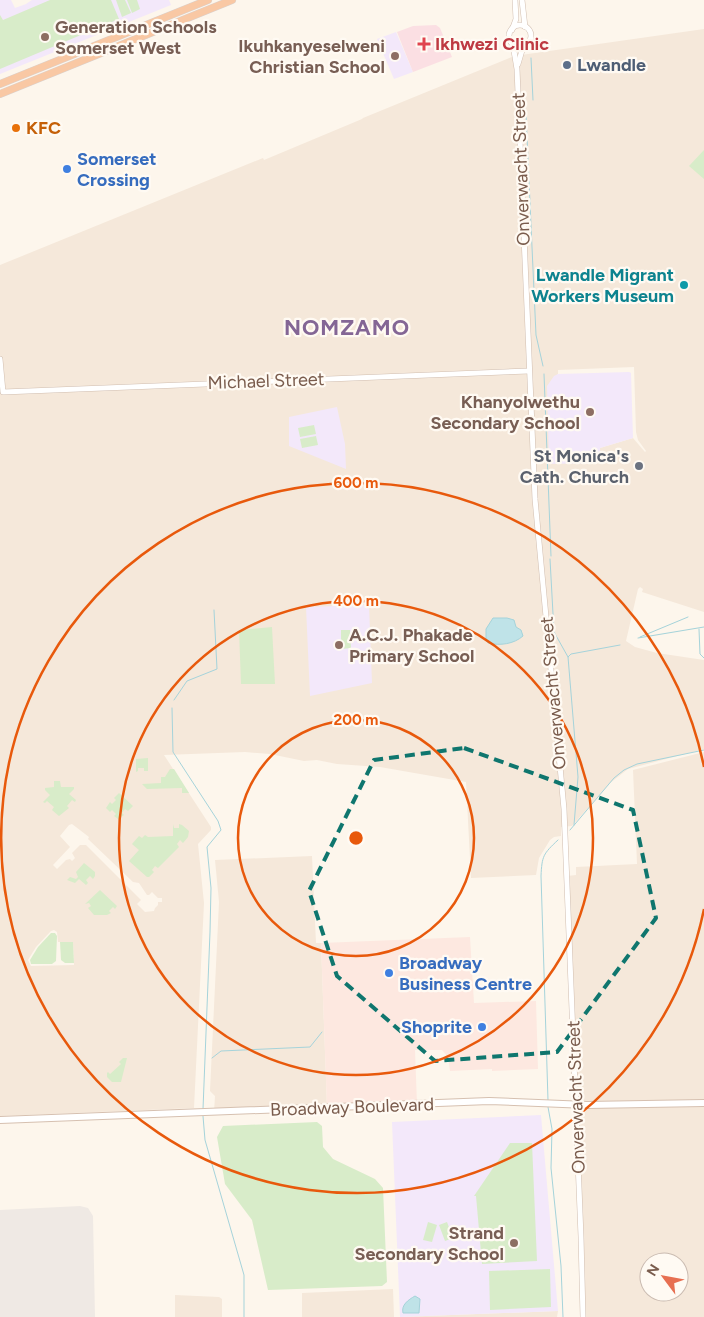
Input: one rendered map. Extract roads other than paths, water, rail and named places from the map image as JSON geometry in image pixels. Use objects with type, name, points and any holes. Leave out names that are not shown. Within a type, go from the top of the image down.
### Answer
[{"type":"highway","points":[[0,84],[208,0]]},
{"type":"highway","points":[[0,94],[232,0]]},
{"type":"main road","name":"Broadway Boulevard","points":[[0,1120],[489,1101],[576,1105],[704,1103]]},
{"type":"street","points":[[512,30],[516,26],[525,27],[530,31],[531,37],[528,43],[523,47],[513,45],[510,38],[512,30],[516,19],[515,0]]},
{"type":"street","points":[[522,0],[525,27]]},
{"type":"street","name":"Onverwacht Street","points":[[513,45],[517,69],[536,512],[564,809],[583,1317]]},
{"type":"street","name":"Onverwacht Street","points":[[517,69],[523,47]]},
{"type":"street","name":"Michael Street","points":[[0,359],[3,392],[529,371]]},
{"type":"water","points":[[493,618],[514,620],[516,627],[521,630],[523,636],[507,644],[488,643],[486,640],[486,629]]},
{"type":"water","points":[[415,1296],[420,1299],[419,1313],[403,1313],[404,1305]]},
{"type":"waterway","points":[[531,58],[533,100]]},
{"type":"waterway","points":[[526,115],[536,335],[543,366]]},
{"type":"waterway","points":[[544,374],[551,556]]},
{"type":"waterway","points":[[550,559],[554,632],[568,657]]},
{"type":"waterway","points":[[174,700],[187,681],[217,669],[214,610]]},
{"type":"waterway","points":[[640,637],[688,617]]},
{"type":"waterway","points":[[638,638],[704,627]]},
{"type":"waterway","points":[[699,629],[700,654],[704,658]]},
{"type":"waterway","points":[[574,825],[578,777],[568,657],[571,654],[620,645]]},
{"type":"waterway","points":[[172,708],[173,752],[218,821],[221,830],[207,847],[211,888],[203,1109]]},
{"type":"waterway","points":[[570,830],[614,778],[624,770],[637,764],[704,750]]},
{"type":"waterway","points":[[548,1100],[541,876],[544,856],[558,840]]},
{"type":"waterway","points":[[212,1058],[221,1051],[310,1047],[322,1032]]},
{"type":"waterway","points":[[548,1107],[552,1129],[551,1168],[561,1266],[563,1317]]},
{"type":"waterway","points":[[203,1116],[205,1140],[244,1275],[244,1317]]},
{"type":"place","name":"Generation Schools Somerset West","points":[[45,37]]},
{"type":"place","name":"Ikhwezi Clinic","points":[[424,44]]},
{"type":"place","name":"Ikuhkanyeselweni Christian School","points":[[395,56]]},
{"type":"place","name":"Lwandle","points":[[567,65]]},
{"type":"place","name":"KFC","points":[[16,128]]},
{"type":"place","name":"Somerset Crossing","points":[[67,169]]},
{"type":"place","name":"Lwandle Migrant Workers Museum","points":[[684,285]]},
{"type":"place","name":"Khanyolwethu Secondary School","points":[[590,412]]},
{"type":"place","name":"St Monica's Cath. Church","points":[[639,466]]},
{"type":"place","name":"A.C.J. Phakade Primary School","points":[[339,645]]},
{"type":"place","name":"Broadway Business Centre","points":[[389,973]]},
{"type":"place","name":"Shoprite","points":[[482,1027]]},
{"type":"place","name":"Strand Secondary School","points":[[514,1243]]},
{"type":"district","name":"NOMZAMO","points":[[347,327]]}]
